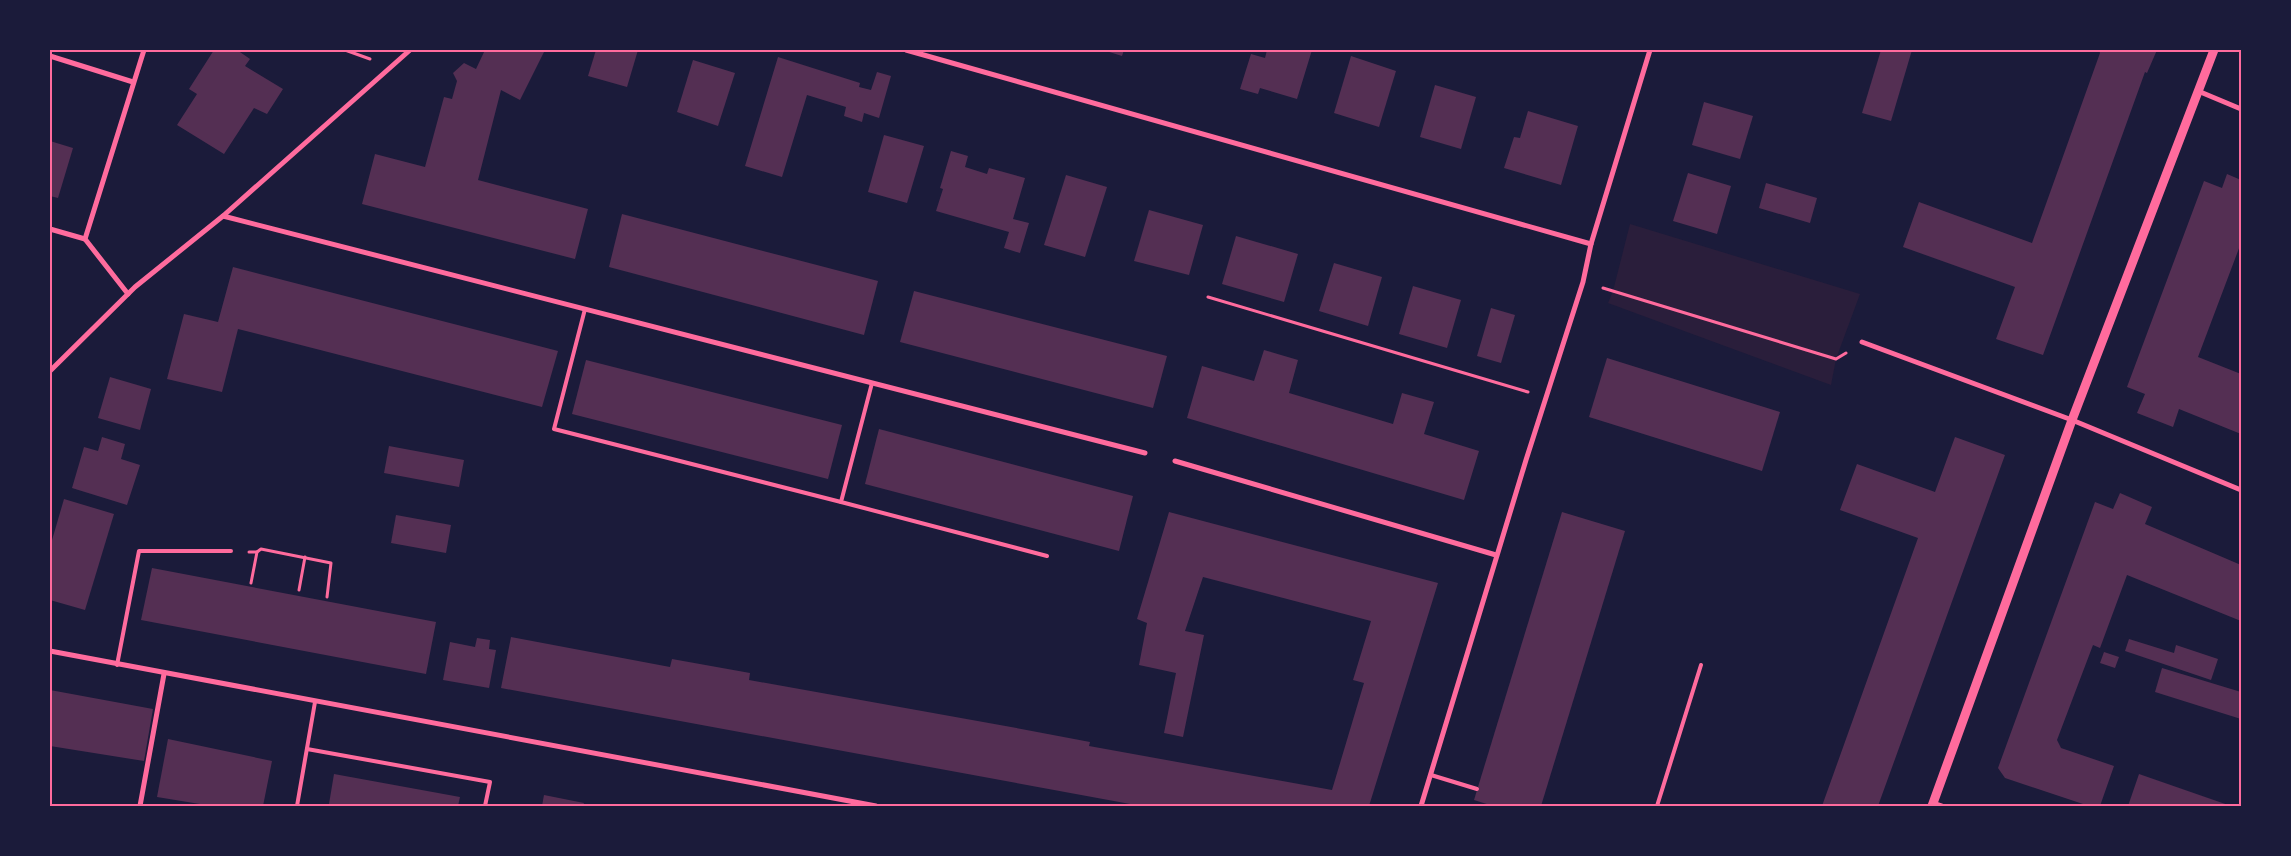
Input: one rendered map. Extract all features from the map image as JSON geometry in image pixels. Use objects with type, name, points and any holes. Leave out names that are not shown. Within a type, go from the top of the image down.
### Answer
[{"type":"street","points":[[85,239],[144,50]]},
{"type":"street","points":[[50,372],[128,294],[222,216],[410,50]]},
{"type":"street","points":[[906,50],[1591,244]]},
{"type":"street","points":[[1421,806],[1496,556],[1583,282],[1591,244],[1650,50]]},
{"type":"street","points":[[1942,806],[1932,804],[2072,420],[2214,50]]},
{"type":"street","points":[[50,56],[133,82]]},
{"type":"street","points":[[2197,91],[2241,109]]},
{"type":"street","points":[[222,216],[1145,453]]},
{"type":"street","points":[[50,228],[85,239],[128,294]]},
{"type":"street","points":[[1862,342],[2072,420],[2241,490]]},
{"type":"street","points":[[1175,461],[1496,556]]},
{"type":"street","points":[[50,651],[164,674],[876,806]]},
{"type":"street","points":[[140,806],[164,674]]},
{"type":"lane","points":[[585,309],[554,429],[1048,556]]},
{"type":"lane","points":[[841,502],[872,383]]},
{"type":"lane","points":[[117,664],[139,551],[231,551]]},
{"type":"lane","points":[[1657,806],[1701,665]]},
{"type":"lane","points":[[298,806],[315,702]]},
{"type":"lane","points":[[307,749],[490,782],[485,806]]},
{"type":"lane","points":[[1431,775],[1477,789]]},
{"type":"path","points":[[1583,282],[1836,359],[1862,342]]},
{"type":"path","points":[[1208,297],[1546,397]]},
{"type":"path","points":[[251,583],[257,552],[261,548],[331,563],[327,597]]},
{"type":"path","points":[[231,551],[257,552]]},
{"type":"path","points":[[298,590],[305,557]]},
{"type":"shaded area","points":[[1630,224],[1860,294],[1836,359],[1831,385],[1608,303],[1613,291]]},
{"type":"building","points":[[214,50],[237,50],[250,59],[245,66],[283,89],[267,114],[254,108],[224,154],[177,125],[197,94],[189,89]]},
{"type":"building","points":[[485,50],[545,50],[520,100],[501,90],[478,180],[588,209],[575,259],[362,204],[375,154],[425,167],[444,97],[452,99],[457,81],[453,73],[464,63],[476,69]]},
{"type":"building","points":[[596,50],[638,50],[627,87],[588,76]]},
{"type":"building","points":[[1103,50],[1124,50],[1122,56]]},
{"type":"building","points":[[1267,50],[1312,50],[1297,99],[1260,88],[1258,94],[1240,89],[1251,54],[1265,58]]},
{"type":"building","points":[[1881,50],[1912,50],[1891,121],[1862,113]]},
{"type":"building","points":[[2099,50],[2157,50],[2147,73],[2145,72],[2043,355],[1996,339],[2015,287],[1903,247],[1919,202],[2032,243],[2100,53]]},
{"type":"building","points":[[1351,56],[1396,71],[1379,127],[1334,113]]},
{"type":"building","points":[[778,57],[860,83],[859,87],[871,90],[877,72],[891,76],[879,118],[864,113],[862,122],[844,116],[846,107],[807,95],[782,177],[745,166]]},
{"type":"building","points":[[693,60],[735,73],[718,126],[677,112]]},
{"type":"building","points":[[1435,85],[1476,97],[1461,149],[1420,137]]},
{"type":"building","points":[[1704,102],[1753,116],[1740,159],[1692,145]]},
{"type":"building","points":[[1528,111],[1578,126],[1561,185],[1504,168],[1514,137],[1520,138]]},
{"type":"building","points":[[884,135],[924,146],[907,203],[868,192]]},
{"type":"building","points":[[50,141],[73,148],[58,198],[50,196]]},
{"type":"building","points":[[951,151],[968,156],[965,167],[987,174],[989,168],[1025,178],[1013,219],[1029,223],[1020,253],[1004,248],[1009,232],[936,211],[943,189],[940,188]]},
{"type":"building","points":[[1688,173],[1731,186],[1717,234],[1673,221]]},
{"type":"building","points":[[2227,174],[2241,180],[2241,243],[2198,357],[2241,374],[2241,434],[2179,409],[2173,427],[2137,413],[2145,394],[2127,387],[2204,181],[2222,188]]},
{"type":"building","points":[[1066,175],[1107,187],[1085,257],[1044,245]]},
{"type":"building","points":[[1766,183],[1817,198],[1810,223],[1759,208]]},
{"type":"building","points":[[1149,210],[1203,225],[1189,275],[1134,261]]},
{"type":"building","points":[[622,214],[878,281],[864,335],[609,267]]},
{"type":"building","points":[[1236,236],[1298,254],[1284,302],[1222,284]]},
{"type":"building","points":[[1334,263],[1382,277],[1368,326],[1319,311]]},
{"type":"building","points":[[233,267],[558,351],[542,407],[238,329],[222,392],[167,379],[184,314],[218,322]]},
{"type":"building","points":[[1413,286],[1461,300],[1447,348],[1399,334]]},
{"type":"building","points":[[914,291],[1167,356],[1153,408],[900,342]]},
{"type":"building","points":[[1491,308],[1515,315],[1501,363],[1477,356]]},
{"type":"building","points":[[1264,350],[1298,360],[1289,393],[1393,424],[1402,393],[1434,402],[1424,434],[1479,451],[1464,500],[1187,418],[1202,366],[1254,381]]},
{"type":"building","points":[[1607,358],[1780,412],[1762,471],[1589,417]]},
{"type":"building","points":[[586,360],[842,425],[828,479],[572,414]]},
{"type":"building","points":[[110,377],[151,389],[140,430],[98,418]]},
{"type":"building","points":[[879,429],[1133,496],[1119,551],[865,484]]},
{"type":"building","points":[[102,437],[125,444],[121,459],[140,465],[127,505],[72,488],[84,447],[98,451]]},
{"type":"building","points":[[1955,437],[2005,455],[1878,806],[1822,806],[1918,538],[1840,510],[1857,464],[1935,492]]},
{"type":"building","points":[[389,446],[464,460],[459,487],[384,473]]},
{"type":"building","points":[[2120,493],[2152,507],[2145,524],[2241,565],[2241,621],[2127,575],[2100,648],[2093,645],[2057,740],[2061,748],[2114,766],[2100,806],[2089,806],[2005,778],[1998,768],[2095,502],[2113,509]]},
{"type":"building","points":[[64,499],[114,514],[85,610],[50,600],[50,547]]},
{"type":"building","points":[[1169,512],[1438,583],[1369,806],[1141,806],[501,688],[511,637],[670,667],[672,659],[750,673],[749,680],[1011,727],[1090,742],[1089,746],[1332,790],[1364,683],[1353,680],[1371,621],[1203,577],[1185,631],[1204,635],[1183,737],[1164,733],[1176,673],[1139,665],[1147,623],[1137,619]]},
{"type":"building","points":[[1562,512],[1625,531],[1541,806],[1493,806],[1474,800]]},
{"type":"building","points":[[396,515],[451,525],[446,553],[391,543]]},
{"type":"building","points":[[152,568],[436,622],[426,674],[141,620]]},
{"type":"building","points":[[477,638],[490,640],[489,649],[496,650],[489,688],[443,680],[450,642],[475,647]]},
{"type":"building","points":[[2129,639],[2174,653],[2176,645],[2218,659],[2211,680],[2125,651]]},
{"type":"building","points":[[2104,652],[2119,657],[2115,668],[2100,663]]},
{"type":"building","points":[[2162,668],[2241,692],[2241,719],[2155,692]]},
{"type":"building","points":[[50,690],[153,709],[144,761],[50,746]]},
{"type":"building","points":[[168,739],[272,761],[263,806],[212,806],[157,797]]},
{"type":"building","points":[[334,774],[460,797],[458,806],[329,804]]},
{"type":"building","points":[[2139,774],[2231,806],[2128,806]]},
{"type":"building","points":[[544,795],[584,803],[583,806],[542,806]]}]
